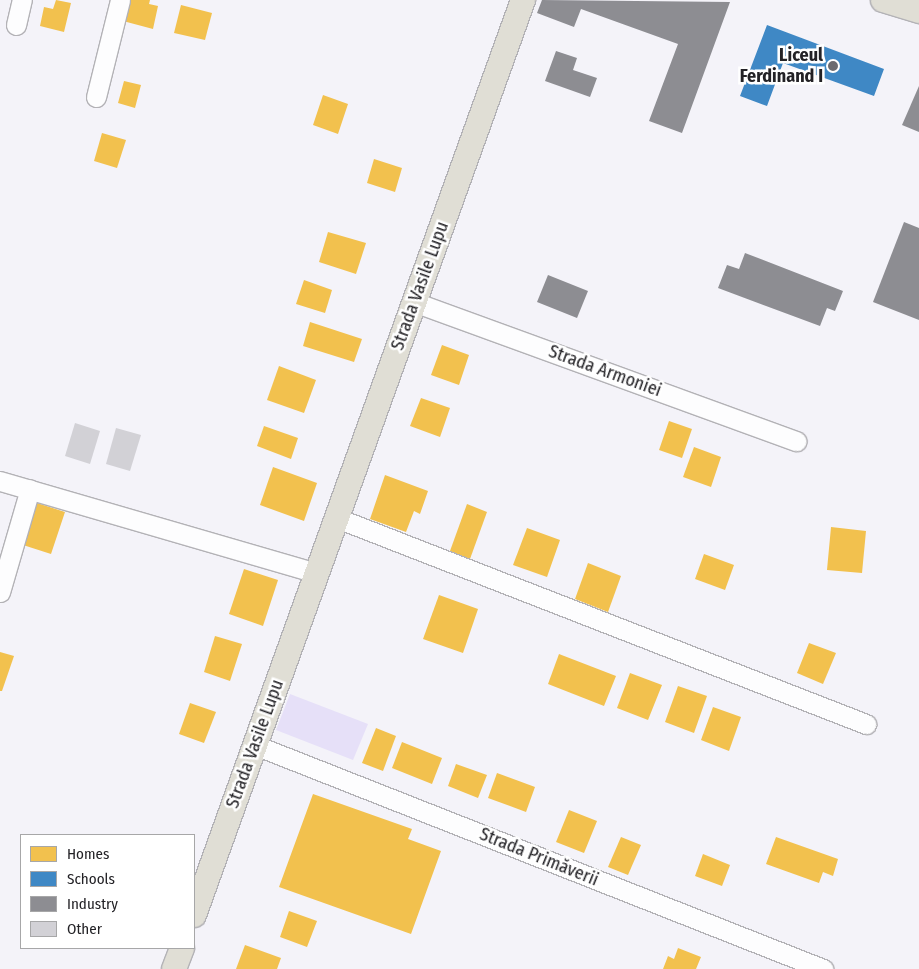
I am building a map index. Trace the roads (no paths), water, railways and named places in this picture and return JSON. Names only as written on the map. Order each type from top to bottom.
[{"type":"main road","name":"Strada Vasile Lupu","points":[[195,912],[523,0]]},
{"type":"main road","points":[[883,0],[919,10]]},
{"type":"main road","points":[[174,969],[182,949]]},
{"type":"street","points":[[16,25],[22,0]]},
{"type":"street","points":[[96,97],[120,0]]},
{"type":"street","name":"Strada Armoniei","points":[[414,302],[796,441]]},
{"type":"street","points":[[0,481],[317,573]]},
{"type":"street","points":[[0,592],[30,489]]},
{"type":"street","points":[[337,518],[866,724]]},
{"type":"street","name":"Strada Primăverii","points":[[255,745],[823,969]]},
{"type":"place","name":"Liceul Ferdinand I","points":[[833,66]]}]
